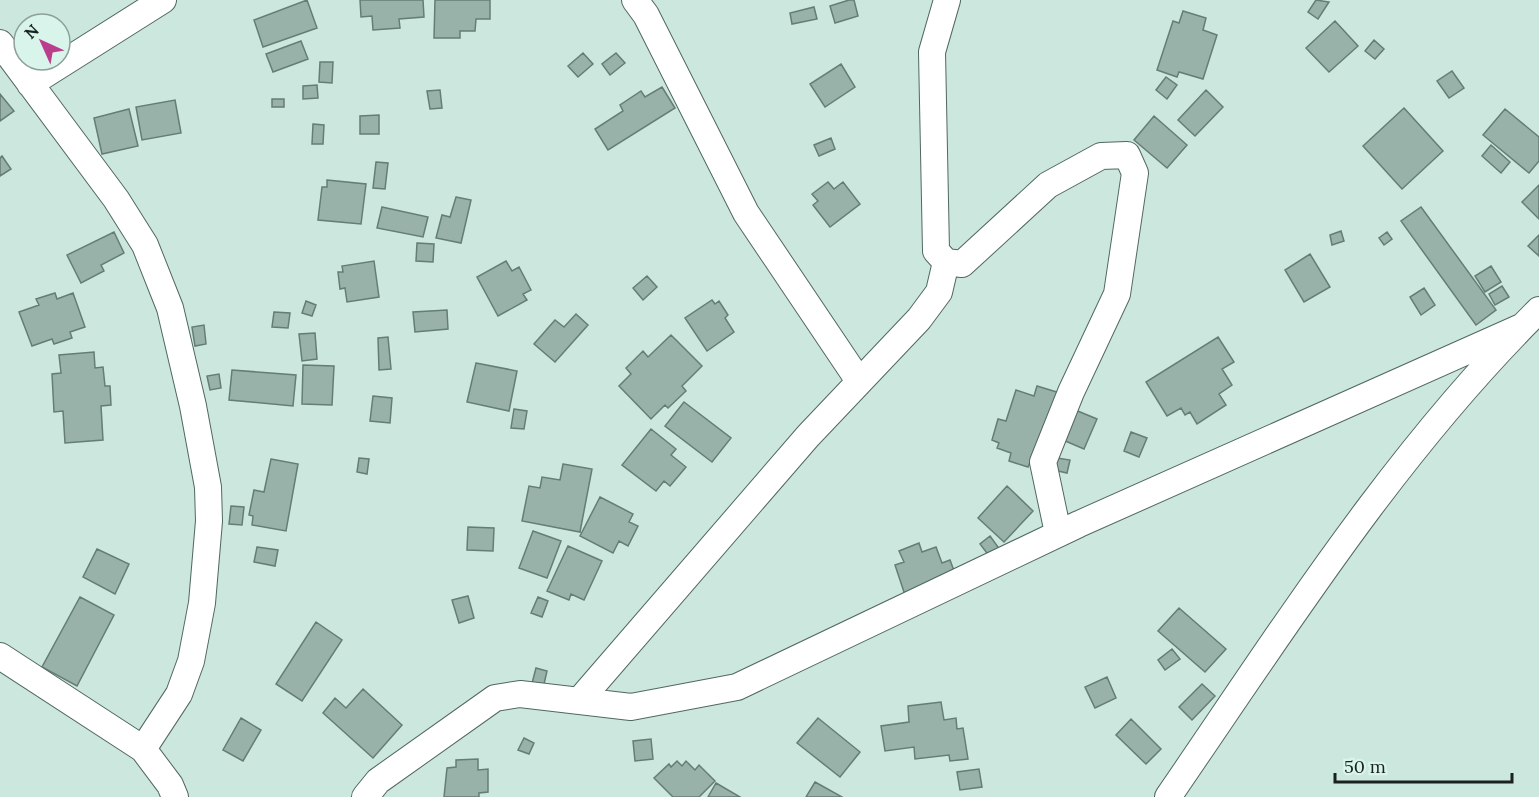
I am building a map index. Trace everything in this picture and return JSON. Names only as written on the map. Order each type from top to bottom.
[{"type":"street","points":[[30,84],[163,0]]},
{"type":"street","points":[[635,0],[646,15],[746,213],[860,381]]},
{"type":"street","points":[[947,0],[932,52],[936,251],[946,262],[962,264],[1048,185],[1101,156],[1127,156],[1135,173],[1117,294],[1071,392],[1043,462],[1058,533]]},
{"type":"street","points":[[0,43],[116,199],[145,245],[170,308],[208,487],[209,521],[205,571],[191,661],[179,694],[143,749]]},
{"type":"street","points":[[579,701],[808,436],[919,318],[939,292],[946,262]]},
{"type":"street","points":[[365,797],[378,781],[495,698],[520,694],[631,707],[737,687],[1058,533],[1530,319]]},
{"type":"street","points":[[1168,797],[1336,552],[1423,440],[1530,319]]},
{"type":"street","points":[[0,656],[143,749],[170,785],[175,797]]},
{"type":"building","points":[[307,0],[317,28],[263,47],[254,20]]},
{"type":"building","points":[[360,0],[423,0],[424,17],[399,19],[400,28],[373,30],[372,16],[361,17]]},
{"type":"building","points":[[435,0],[490,0],[490,19],[476,19],[475,31],[460,31],[460,38],[434,38]]},
{"type":"building","points":[[854,0],[858,16],[835,23],[830,6]]},
{"type":"building","points":[[1316,0],[1329,2],[1318,19],[1308,12]]},
{"type":"building","points":[[814,7],[817,19],[792,24],[790,13]]},
{"type":"building","points":[[1183,11],[1206,18],[1203,30],[1217,35],[1203,79],[1179,72],[1177,77],[1157,70],[1173,21],[1179,23]]},
{"type":"building","points":[[1335,21],[1358,46],[1329,72],[1306,48]]},
{"type":"building","points":[[1374,40],[1384,49],[1375,59],[1365,51]]},
{"type":"building","points":[[301,41],[308,59],[273,72],[266,54]]},
{"type":"building","points":[[583,53],[593,64],[578,77],[568,66]]},
{"type":"building","points":[[616,53],[625,63],[610,75],[602,64]]},
{"type":"building","points":[[320,62],[333,62],[332,83],[319,82]]},
{"type":"building","points":[[841,64],[855,87],[825,107],[810,84]]},
{"type":"building","points":[[1452,71],[1464,88],[1449,98],[1437,81]]},
{"type":"building","points":[[1166,77],[1177,85],[1167,99],[1156,90]]},
{"type":"building","points":[[317,85],[318,98],[303,99],[303,86]]},
{"type":"building","points":[[662,87],[675,108],[608,150],[595,129],[623,111],[620,105],[641,91],[645,97]]},
{"type":"building","points":[[440,90],[442,108],[430,109],[427,91]]},
{"type":"building","points":[[1206,90],[1223,107],[1195,136],[1178,120]]},
{"type":"building","points":[[0,94],[14,111],[0,121]]},
{"type":"building","points":[[272,99],[284,99],[284,107],[272,107]]},
{"type":"building","points":[[175,100],[181,133],[142,140],[136,107]]},
{"type":"building","points":[[1404,108],[1443,151],[1402,189],[1363,146]]},
{"type":"building","points":[[129,109],[138,146],[102,154],[94,118]]},
{"type":"building","points":[[1505,109],[1539,137],[1539,161],[1529,173],[1483,135]]},
{"type":"building","points":[[379,115],[379,134],[360,134],[360,116]]},
{"type":"building","points":[[1154,116],[1187,145],[1167,168],[1134,140]]},
{"type":"building","points":[[313,124],[324,125],[323,144],[312,144]]},
{"type":"building","points":[[831,138],[835,149],[819,156],[814,145]]},
{"type":"building","points":[[1491,145],[1510,162],[1501,173],[1482,156]]},
{"type":"building","points":[[2,156],[11,169],[0,176],[0,158]]},
{"type":"building","points":[[376,162],[388,163],[385,189],[373,188]]},
{"type":"building","points":[[327,180],[366,184],[361,224],[318,220],[322,187],[327,187]]},
{"type":"building","points":[[828,182],[834,189],[843,182],[860,204],[830,227],[813,205],[818,201],[812,194]]},
{"type":"building","points":[[1539,185],[1539,219],[1522,202]]},
{"type":"building","points":[[456,197],[471,200],[461,243],[436,238],[442,215],[450,217]]},
{"type":"building","points":[[382,207],[428,217],[423,237],[377,228]]},
{"type":"building","points":[[1421,207],[1496,310],[1476,325],[1401,221]]},
{"type":"building","points":[[1341,231],[1344,241],[1332,245],[1330,235]]},
{"type":"building","points":[[114,232],[124,253],[101,265],[104,271],[81,283],[67,255]]},
{"type":"building","points":[[1387,232],[1392,239],[1384,245],[1379,238]]},
{"type":"building","points":[[1539,235],[1539,256],[1528,246]]},
{"type":"building","points":[[417,243],[434,244],[433,262],[416,261]]},
{"type":"building","points":[[1310,254],[1330,287],[1304,302],[1285,270]]},
{"type":"building","points":[[374,261],[379,297],[347,302],[345,288],[340,289],[338,272],[343,272],[342,266]]},
{"type":"building","points":[[506,261],[512,271],[519,267],[531,290],[523,294],[527,300],[498,316],[477,277]]},
{"type":"building","points":[[1491,266],[1501,282],[1485,292],[1475,276]]},
{"type":"building","points":[[647,276],[657,287],[643,300],[633,288]]},
{"type":"building","points":[[1502,286],[1509,297],[1495,305],[1489,294]]},
{"type":"building","points":[[1424,288],[1435,305],[1421,315],[1410,297]]},
{"type":"building","points":[[55,293],[57,299],[73,293],[85,327],[70,332],[72,338],[54,344],[52,339],[32,346],[19,312],[39,305],[36,299]]},
{"type":"building","points":[[712,300],[715,304],[719,301],[728,315],[725,318],[734,332],[707,351],[685,318]]},
{"type":"building","points":[[306,301],[316,305],[312,316],[302,313]]},
{"type":"building","points":[[447,310],[448,329],[415,332],[413,312]]},
{"type":"building","points":[[274,312],[290,313],[288,328],[272,327]]},
{"type":"building","points":[[576,314],[588,325],[555,362],[534,344],[555,320],[564,327]]},
{"type":"building","points":[[204,325],[206,344],[195,346],[192,327]]},
{"type":"building","points":[[315,333],[317,359],[302,361],[299,334]]},
{"type":"building","points":[[671,335],[702,366],[682,386],[686,391],[668,408],[665,405],[651,419],[619,386],[631,374],[626,368],[643,351],[648,357]]},
{"type":"building","points":[[388,337],[391,369],[379,370],[378,338]]},
{"type":"building","points":[[1218,337],[1234,362],[1222,369],[1232,385],[1219,394],[1226,405],[1197,424],[1190,412],[1185,415],[1181,408],[1167,416],[1146,382]]},
{"type":"building","points":[[94,352],[95,368],[103,367],[105,386],[110,386],[111,405],[101,406],[103,440],[65,443],[63,411],[54,412],[52,374],[61,373],[59,355]]},
{"type":"building","points":[[476,363],[517,371],[509,411],[467,402]]},
{"type":"building","points":[[303,365],[334,366],[332,405],[302,404]]},
{"type":"building","points":[[232,370],[296,375],[293,406],[229,400]]},
{"type":"building","points":[[219,374],[221,388],[210,390],[207,376]]},
{"type":"building","points":[[1037,386],[1060,393],[1028,467],[1009,461],[1011,453],[997,448],[999,443],[992,440],[998,419],[1006,421],[1016,390],[1034,396]]},
{"type":"building","points":[[373,396],[392,398],[390,423],[370,421]]},
{"type":"building","points":[[684,402],[731,438],[712,462],[665,426]]},
{"type":"building","points":[[1068,407],[1097,419],[1084,449],[1056,437]]},
{"type":"building","points":[[514,409],[527,411],[524,429],[511,428]]},
{"type":"building","points":[[651,429],[676,449],[671,455],[686,467],[670,486],[664,481],[656,491],[622,465]]},
{"type":"building","points":[[1131,432],[1147,438],[1139,457],[1124,451]]},
{"type":"building","points":[[1051,457],[1070,460],[1067,473],[1049,469]]},
{"type":"building","points":[[359,458],[369,459],[367,474],[357,472]]},
{"type":"building","points":[[271,459],[298,464],[286,531],[252,525],[253,516],[249,515],[254,490],[264,492]]},
{"type":"building","points":[[563,464],[592,469],[580,532],[522,521],[529,486],[540,488],[542,477],[560,480]]},
{"type":"building","points":[[1007,486],[1033,511],[1004,542],[978,518]]},
{"type":"building","points":[[600,497],[633,514],[629,522],[638,526],[628,546],[619,541],[613,553],[580,536]]},
{"type":"building","points":[[231,506],[244,507],[242,525],[229,524]]},
{"type":"building","points":[[468,527],[494,528],[493,551],[467,550]]},
{"type":"building","points":[[533,531],[561,541],[547,578],[519,568]]},
{"type":"building","points":[[990,536],[1003,554],[993,561],[980,544]]},
{"type":"building","points":[[919,543],[922,552],[936,547],[942,563],[950,560],[956,576],[905,595],[895,565],[904,562],[899,551]]},
{"type":"building","points":[[568,546],[602,561],[584,600],[571,594],[569,600],[547,591]]},
{"type":"building","points":[[257,547],[278,550],[275,566],[254,562]]},
{"type":"building","points":[[97,549],[129,564],[115,594],[83,577]]},
{"type":"building","points":[[468,596],[474,618],[459,623],[452,600]]},
{"type":"building","points":[[80,597],[114,615],[77,686],[42,667]]},
{"type":"building","points":[[538,597],[548,601],[542,617],[531,613]]},
{"type":"building","points":[[1179,608],[1226,649],[1205,672],[1158,631]]},
{"type":"building","points":[[316,622],[342,640],[302,701],[276,684]]},
{"type":"building","points":[[1172,649],[1180,659],[1165,670],[1158,660]]},
{"type":"building","points":[[536,668],[547,671],[542,693],[530,691]]},
{"type":"building","points":[[1107,677],[1116,698],[1095,708],[1085,687]]},
{"type":"building","points":[[1202,684],[1215,696],[1192,720],[1179,707]]},
{"type":"building","points":[[363,689],[402,725],[373,758],[323,713],[335,698],[346,708]]},
{"type":"building","points":[[941,702],[944,720],[956,718],[957,729],[963,728],[968,759],[950,761],[949,755],[915,759],[914,747],[885,751],[881,726],[909,722],[908,706]]},
{"type":"building","points":[[241,718],[261,730],[243,761],[223,750]]},
{"type":"building","points":[[818,718],[860,752],[840,777],[797,743]]},
{"type":"building","points":[[1131,719],[1161,749],[1146,764],[1116,735]]},
{"type":"building","points":[[524,738],[534,743],[529,754],[518,750]]},
{"type":"building","points":[[651,739],[653,759],[635,761],[633,741]]},
{"type":"building","points":[[478,759],[478,770],[488,769],[488,792],[479,793],[479,797],[444,797],[447,768],[456,767],[456,760]]},
{"type":"building","points":[[677,761],[682,766],[686,761],[695,770],[699,765],[715,781],[699,797],[673,797],[654,778],[669,764],[671,767]]},
{"type":"building","points":[[979,769],[982,787],[960,790],[957,772]]},
{"type":"building","points":[[815,782],[842,797],[806,797]]},
{"type":"building","points":[[716,783],[740,797],[708,797]]}]
